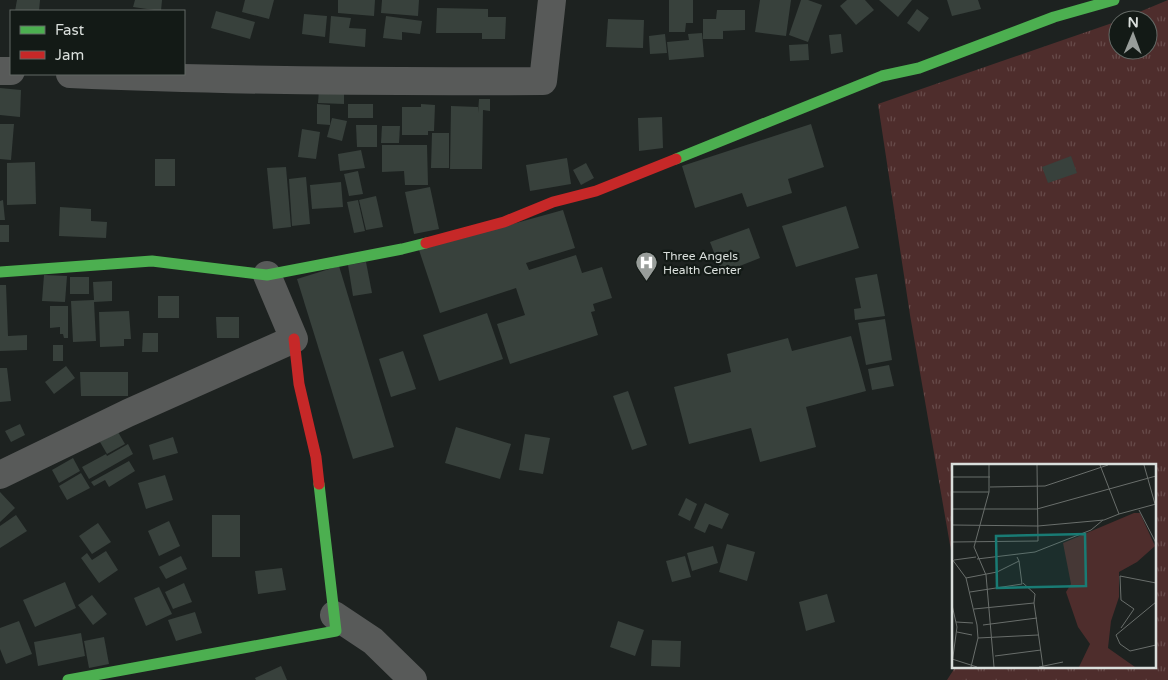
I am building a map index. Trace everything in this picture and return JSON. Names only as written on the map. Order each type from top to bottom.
[{"type":"street","points":[[97,75],[414,82],[543,81],[552,0]]},
{"type":"street","points":[[0,272],[152,261],[267,275],[402,249],[504,222],[553,202],[596,191],[882,76],[919,68],[1054,17],[1114,0]]},
{"type":"street","points":[[68,680],[336,631],[316,457],[299,384],[294,339],[267,275]]},
{"type":"street","points":[[0,475],[128,413],[294,339]]},
{"type":"street","points":[[334,615],[373,641],[413,680]]},
{"type":"green space","points":[[1168,0],[1168,680],[947,680],[955,668],[1156,668],[1156,464],[952,464],[952,556],[910,315],[878,104],[1108,24],[1108,60],[1158,60],[1158,10],[1144,10]]},
{"type":"building","points":[[17,0],[40,0],[39,10],[15,10]]},
{"type":"building","points":[[135,0],[162,0],[161,10],[133,7]]},
{"type":"building","points":[[245,0],[274,0],[269,19],[242,12]]},
{"type":"building","points":[[338,0],[375,0],[374,16],[338,13]]},
{"type":"building","points":[[382,0],[419,0],[418,16],[381,13]]},
{"type":"building","points":[[669,0],[693,0],[693,23],[686,23],[685,32],[669,32]]},
{"type":"building","points":[[760,0],[791,0],[786,36],[755,32]]},
{"type":"building","points":[[801,0],[808,0],[822,5],[808,42],[789,35]]},
{"type":"building","points":[[847,0],[865,0],[874,10],[856,25],[840,6]]},
{"type":"building","points":[[879,0],[912,0],[898,17]]},
{"type":"building","points":[[947,0],[978,0],[981,9],[952,16]]},
{"type":"building","points":[[437,8],[488,9],[488,17],[506,17],[505,39],[482,39],[482,33],[436,33]]},
{"type":"building","points":[[917,9],[929,18],[919,32],[907,23]]},
{"type":"building","points":[[717,10],[745,10],[745,30],[723,31],[723,39],[703,39],[703,19],[716,19]]},
{"type":"building","points":[[216,11],[255,22],[250,39],[211,28]]},
{"type":"building","points":[[304,14],[327,16],[325,37],[302,34]]},
{"type":"building","points":[[331,16],[351,18],[349,28],[366,29],[365,47],[329,43]]},
{"type":"building","points":[[386,16],[422,21],[420,34],[402,32],[402,40],[383,38]]},
{"type":"building","points":[[608,19],[644,20],[643,48],[606,47]]},
{"type":"building","points":[[702,33],[704,57],[669,60],[667,42],[689,40],[688,34]]},
{"type":"building","points":[[665,34],[667,53],[650,54],[649,36]]},
{"type":"building","points":[[841,34],[843,52],[831,54],[829,35]]},
{"type":"building","points":[[808,44],[809,60],[790,61],[789,45]]},
{"type":"building","points":[[0,88],[21,90],[20,117],[0,115]]},
{"type":"building","points":[[319,89],[344,90],[344,104],[318,103]]},
{"type":"building","points":[[479,99],[490,99],[490,111],[483,110],[482,169],[450,169],[451,106],[478,107],[478,113]]},
{"type":"building","points":[[317,104],[330,105],[330,125],[317,124]]},
{"type":"building","points":[[348,104],[373,104],[373,118],[348,118]]},
{"type":"building","points":[[421,104],[435,105],[434,131],[428,131],[428,135],[402,135],[402,107],[421,107]]},
{"type":"building","points":[[662,117],[663,148],[639,151],[638,118]]},
{"type":"building","points":[[332,118],[347,121],[342,141],[327,137]]},
{"type":"building","points":[[0,124],[14,124],[11,160],[0,159]]},
{"type":"building","points":[[811,124],[824,167],[788,179],[792,193],[747,207],[742,193],[695,208],[682,166]]},
{"type":"building","points":[[356,125],[377,125],[377,147],[357,147]]},
{"type":"building","points":[[382,126],[400,126],[399,143],[381,143]]},
{"type":"building","points":[[302,129],[320,132],[316,159],[298,157]]},
{"type":"building","points":[[432,133],[449,133],[449,168],[431,168]]},
{"type":"building","points":[[382,145],[427,145],[428,185],[405,185],[404,171],[382,172]]},
{"type":"building","points":[[361,150],[365,168],[340,171],[338,154]]},
{"type":"building","points":[[1071,156],[1077,173],[1048,183],[1042,167]]},
{"type":"building","points":[[567,158],[571,184],[530,191],[526,165]]},
{"type":"building","points":[[155,159],[175,159],[175,186],[155,186]]},
{"type":"building","points":[[35,162],[36,204],[7,205],[7,163]]},
{"type":"building","points":[[586,163],[594,178],[581,185],[573,170]]},
{"type":"building","points":[[286,167],[291,227],[273,229],[267,168]]},
{"type":"building","points":[[358,171],[363,194],[349,196],[344,174]]},
{"type":"building","points":[[306,177],[310,224],[292,226],[289,179]]},
{"type":"building","points":[[341,182],[343,207],[312,209],[310,185]]},
{"type":"building","points":[[430,187],[439,229],[414,234],[405,192]]},
{"type":"building","points":[[376,196],[383,227],[366,230],[359,200]]},
{"type":"building","points":[[3,200],[5,220],[0,220],[0,201]]},
{"type":"building","points":[[358,200],[365,231],[354,233],[347,202]]},
{"type":"building","points":[[846,206],[859,248],[796,267],[782,226]]},
{"type":"building","points":[[60,207],[91,209],[91,221],[107,222],[106,238],[59,236]]},
{"type":"building","points":[[563,210],[575,248],[526,263],[529,270],[576,255],[582,273],[602,267],[612,298],[593,304],[595,311],[591,312],[598,335],[510,364],[497,324],[525,315],[516,288],[440,313],[419,250]]},
{"type":"building","points":[[0,225],[9,225],[9,242],[0,242]]},
{"type":"building","points":[[749,228],[760,258],[722,273],[710,242]]},
{"type":"building","points":[[366,262],[372,293],[353,296],[348,265]]},
{"type":"building","points":[[339,266],[394,447],[353,459],[297,279]]},
{"type":"building","points":[[877,274],[885,316],[855,320],[854,309],[861,308],[855,278]]},
{"type":"building","points":[[44,275],[67,276],[65,302],[42,301]]},
{"type":"building","points":[[70,277],[89,277],[89,294],[70,294]]},
{"type":"building","points":[[112,281],[112,301],[94,302],[96,341],[73,342],[71,301],[94,300],[93,282]]},
{"type":"building","points":[[0,285],[6,285],[8,336],[27,335],[27,350],[0,351]]},
{"type":"building","points":[[158,296],[179,296],[179,318],[158,318]]},
{"type":"building","points":[[50,306],[68,306],[68,338],[64,338],[63,334],[60,334],[60,327],[50,328]]},
{"type":"building","points":[[129,311],[131,339],[124,339],[124,346],[100,347],[99,312]]},
{"type":"building","points":[[487,313],[503,359],[439,381],[423,335]]},
{"type":"building","points":[[216,317],[239,317],[239,338],[217,338]]},
{"type":"building","points":[[885,319],[892,360],[866,365],[858,323]]},
{"type":"building","points":[[143,333],[158,333],[158,352],[142,352]]},
{"type":"building","points":[[851,336],[866,391],[806,407],[816,447],[760,462],[751,428],[689,444],[674,387],[731,372],[727,354],[788,338],[792,351]]},
{"type":"building","points":[[53,345],[63,345],[63,361],[53,361]]},
{"type":"building","points":[[403,351],[416,389],[391,397],[379,359]]},
{"type":"building","points":[[889,365],[894,386],[872,390],[868,369]]},
{"type":"building","points":[[66,366],[75,378],[54,394],[45,382]]},
{"type":"building","points":[[0,368],[7,368],[11,401],[0,402]]},
{"type":"building","points":[[80,372],[128,372],[128,396],[81,396]]},
{"type":"building","points":[[628,391],[647,445],[632,450],[613,396]]},
{"type":"building","points":[[20,424],[25,435],[11,442],[5,431]]},
{"type":"building","points":[[456,427],[511,444],[500,479],[445,463]]},
{"type":"building","points":[[118,432],[125,444],[107,454],[100,442]]},
{"type":"building","points":[[525,434],[550,438],[543,474],[519,470]]},
{"type":"building","points":[[173,437],[178,453],[153,460],[149,445]]},
{"type":"building","points":[[128,444],[133,454],[89,479],[82,467]]},
{"type":"building","points":[[73,458],[80,471],[59,483],[52,470]]},
{"type":"building","points":[[129,461],[135,471],[109,487],[105,480],[94,486],[91,482]]},
{"type":"building","points":[[81,473],[90,488],[67,500],[59,486]]},
{"type":"building","points":[[165,475],[173,500],[146,509],[138,483]]},
{"type":"building","points":[[0,492],[15,508],[0,522]]},
{"type":"building","points":[[686,498],[697,504],[690,521],[678,515]]},
{"type":"building","points":[[705,503],[729,514],[722,529],[709,524],[705,533],[694,528]]},
{"type":"building","points":[[16,515],[27,531],[0,548],[0,526]]},
{"type":"building","points":[[212,515],[240,515],[240,557],[212,557]]},
{"type":"building","points":[[169,521],[180,546],[159,556],[148,531]]},
{"type":"building","points":[[98,523],[111,542],[92,554],[79,536]]},
{"type":"building","points":[[727,544],[755,552],[747,581],[719,572]]},
{"type":"building","points":[[713,546],[718,563],[692,571],[687,553]]},
{"type":"building","points":[[106,551],[118,570],[99,583],[81,558],[87,553],[92,560]]},
{"type":"building","points":[[181,556],[187,569],[166,579],[159,567]]},
{"type":"building","points":[[685,556],[691,577],[672,582],[666,561]]},
{"type":"building","points":[[282,568],[286,590],[258,594],[255,571]]},
{"type":"building","points":[[65,582],[76,608],[35,627],[23,600]]},
{"type":"building","points":[[184,583],[192,602],[173,609],[165,592]]},
{"type":"building","points":[[159,587],[172,614],[146,626],[134,598]]},
{"type":"building","points":[[827,594],[835,622],[806,631],[799,602]]},
{"type":"building","points":[[92,595],[107,614],[93,625],[78,605]]},
{"type":"building","points":[[195,612],[202,633],[176,641],[168,620]]},
{"type":"building","points":[[19,621],[32,654],[6,664],[0,649],[0,628]]},
{"type":"building","points":[[618,621],[644,630],[635,656],[610,647]]},
{"type":"building","points":[[81,633],[85,656],[38,666],[34,642]]},
{"type":"building","points":[[104,637],[109,664],[89,668],[84,641]]},
{"type":"building","points":[[652,640],[681,641],[680,667],[651,666]]},
{"type":"building","points":[[281,666],[287,680],[256,680],[255,678]]},
{"type":"traffic: fast","points":[[676,159],[882,76],[919,68],[1054,17],[1114,0]]},
{"type":"traffic: fast","points":[[0,272],[152,261],[267,275],[426,243]]},
{"type":"traffic: fast","points":[[68,680],[336,631],[319,484]]},
{"type":"traffic: jam","points":[[426,243],[504,222],[553,202],[596,191],[676,159]]},
{"type":"traffic: jam","points":[[294,339],[299,384],[316,457],[319,484]]},
{"type":"place","name":"Three Angels Health Center","points":[[647,282]]}]
